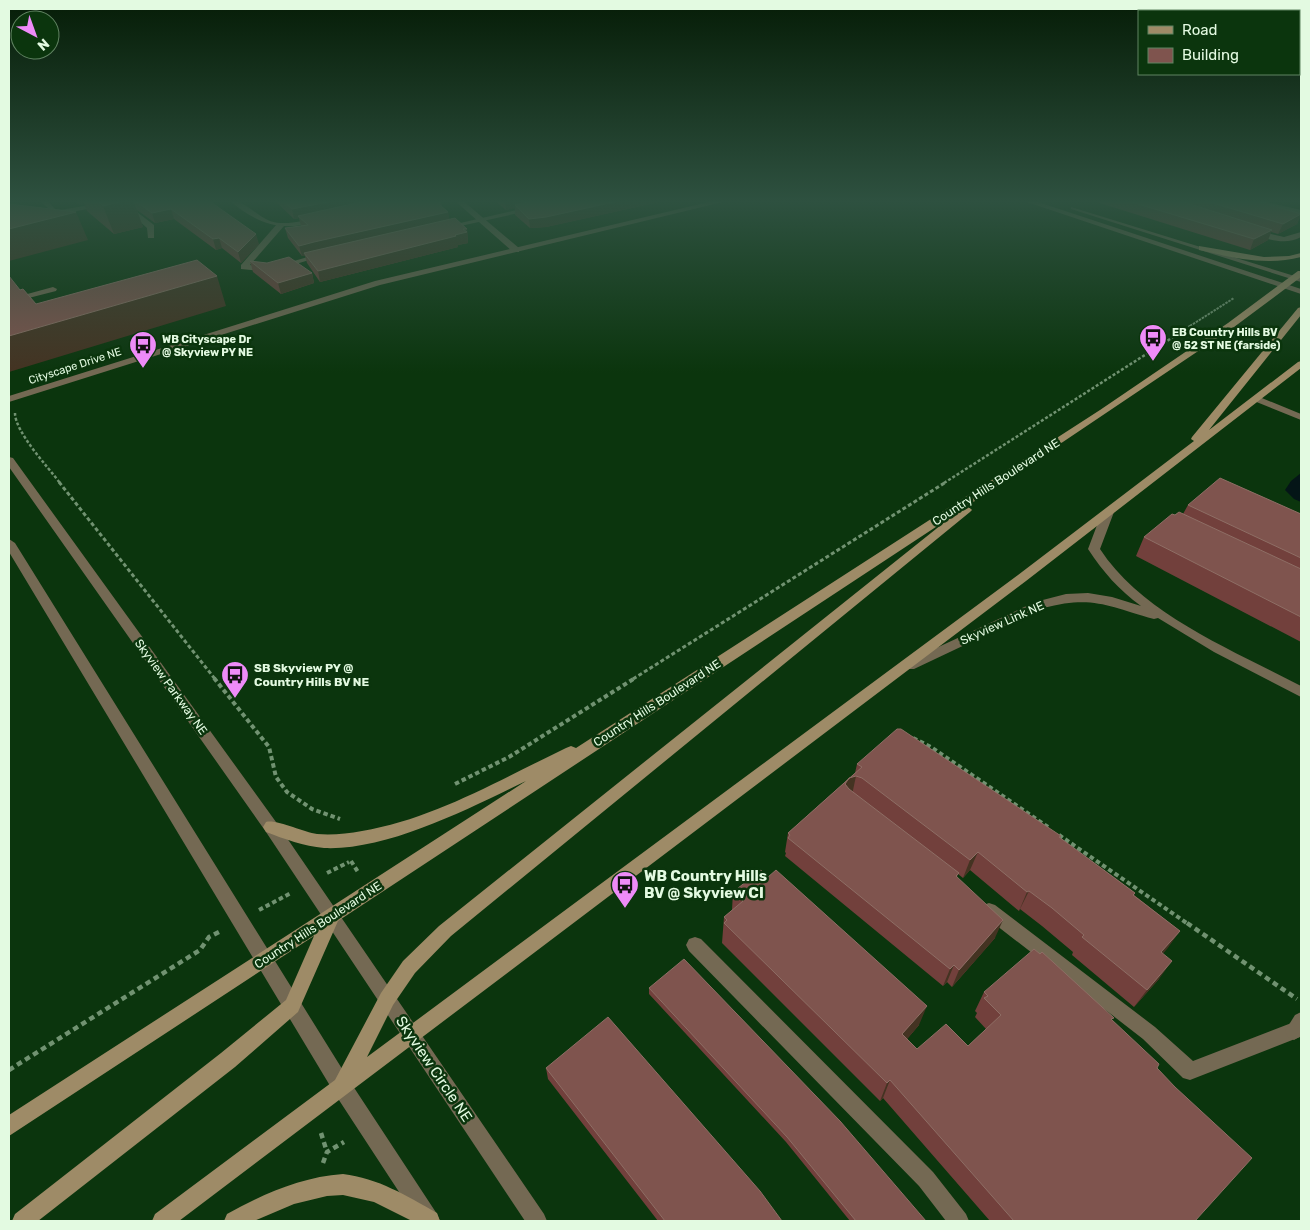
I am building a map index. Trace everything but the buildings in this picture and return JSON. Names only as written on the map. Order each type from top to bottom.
[{"type":"main road","points":[[1246,257],[1275,261],[1291,257]]},
{"type":"main road","name":"Country Hills Boulevard NE","points":[[9,1126],[1018,468],[1231,325],[1284,286],[1300,278]]},
{"type":"main road","points":[[1182,457],[1301,310]]},
{"type":"main road","points":[[162,1221],[902,669],[1300,366]]},
{"type":"main road","points":[[342,1087],[387,999],[409,968],[445,931],[1018,468]]},
{"type":"main road","points":[[271,827],[301,838],[333,841],[386,832],[446,811],[611,733]]},
{"type":"main road","points":[[22,1221],[228,1060],[292,1006],[331,917]]},
{"type":"main road","points":[[234,1221],[286,1196],[321,1187],[355,1186],[380,1194],[430,1221]]},
{"type":"street","points":[[252,257],[244,267],[268,270],[314,257]]},
{"type":"street","name":"Cityscape Drive NE","points":[[9,399],[328,297],[422,271],[483,257]]},
{"type":"street","points":[[1198,257],[1301,292]]},
{"type":"street","points":[[1233,257],[1300,278]]},
{"type":"street","points":[[9,302],[53,289]]},
{"type":"street","points":[[1257,399],[1301,417]]},
{"type":"street","name":"Skyview Parkway NE","points":[[9,460],[271,827],[331,917]]},
{"type":"street","name":"Skyview Link NE","points":[[1108,512],[1094,549],[1100,563],[1119,583],[1164,618],[1301,692]]},
{"type":"street","points":[[9,543],[342,1087],[430,1221]]},
{"type":"street","name":"Skyview Link NE","points":[[902,669],[1039,605],[1066,598],[1088,597],[1112,601],[1164,618]]},
{"type":"street","points":[[976,900],[1149,1034],[1190,1071],[1298,1026]]},
{"type":"street","name":"Skyview Circle NE","points":[[331,917],[537,1221]]},
{"type":"street","points":[[695,946],[926,1179],[958,1221]]},
{"type":"path","points":[[449,787],[509,757],[1097,388],[1238,296]]},
{"type":"path","points":[[32,392],[38,399],[21,406],[14,415],[15,421],[94,528],[269,747],[274,754],[276,774],[279,781],[303,804],[320,814],[344,820],[354,818],[351,861],[358,872]]},
{"type":"path","points":[[906,734],[931,747],[1301,1002]]},
{"type":"path","points":[[9,1070],[200,950],[209,937],[351,861]]},
{"type":"path","points":[[321,1133],[327,1152],[322,1166]]},
{"type":"path","points":[[327,1152],[344,1142]]},
{"type":"shaded area","points":[[1301,473],[1301,502],[1294,499],[1285,490],[1291,481]]},
{"type":"place","name":"EB Country Hills BV @ 52 ST NE (farside)","points":[[1153,362]]},
{"type":"place","name":"WB Cityscape Dr @ Skyview PY NE","points":[[143,369]]},
{"type":"place","name":"SB Skyview PY @ Country Hills BV NE","points":[[235,699]]},
{"type":"place","name":"WB Country Hills BV @ Skyview CI","points":[[625,909]]}]
